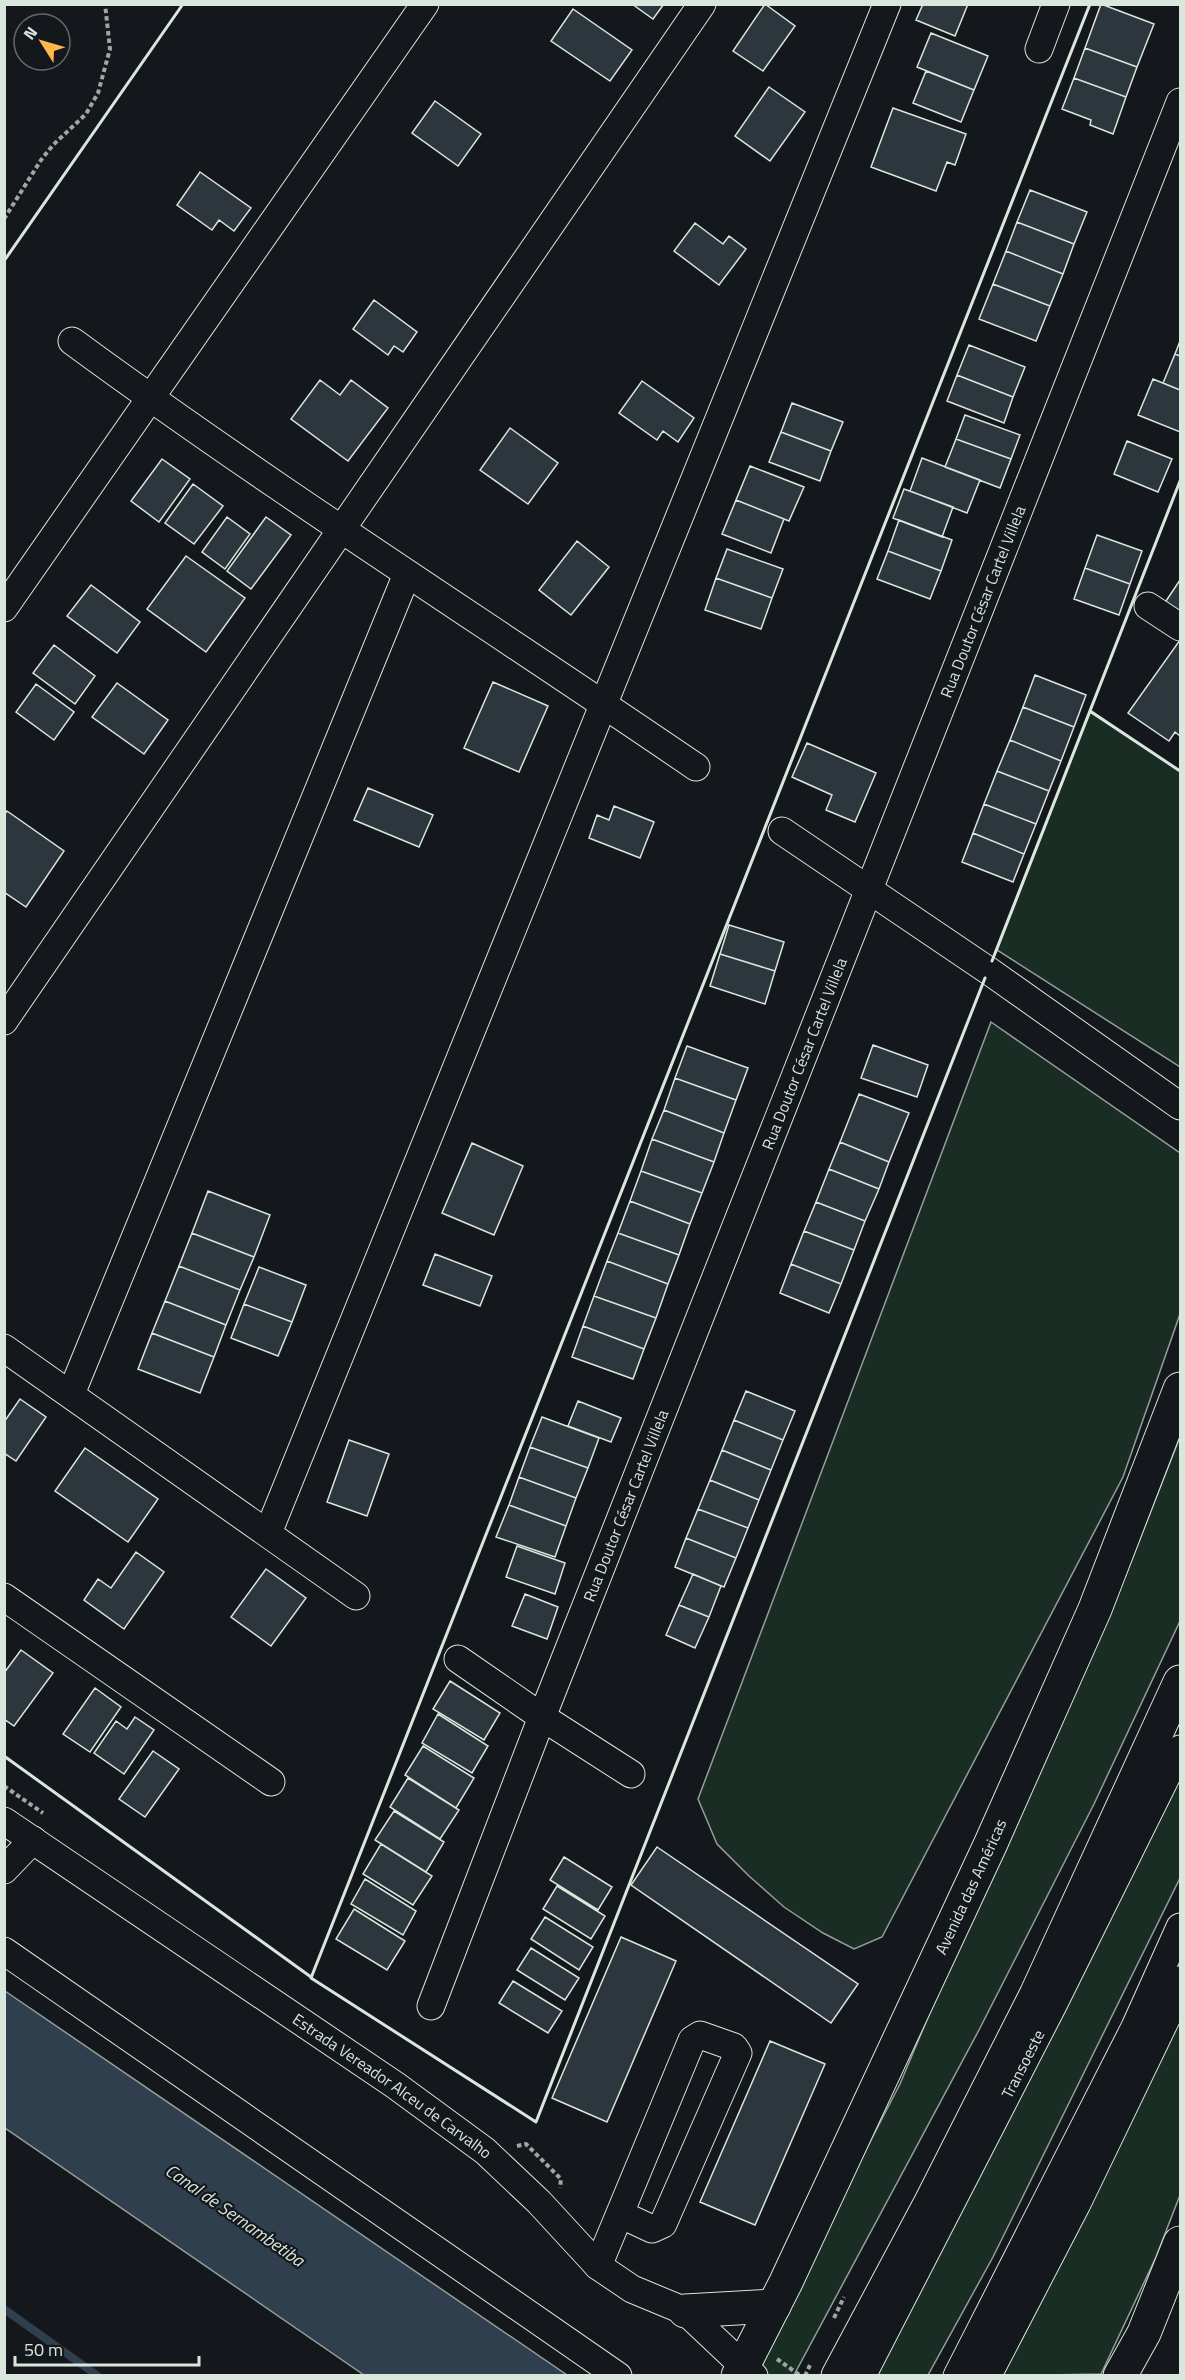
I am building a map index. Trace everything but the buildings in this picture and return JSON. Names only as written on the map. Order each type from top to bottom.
[{"type":"main road","name":"Avenida das Américas","points":[[745,2372],[1001,1822],[1095,1609],[1180,1389]]},
{"type":"main road","points":[[838,2376],[872,2337],[1036,1995],[1180,1682]]},
{"type":"main road","points":[[984,2376],[1074,2203],[1180,1983]]},
{"type":"main road","points":[[1120,2376],[1144,2333],[1180,2243]]},
{"type":"main road","points":[[685,2311],[774,2306]]},
{"type":"street","points":[[4,608],[426,4]]},
{"type":"street","points":[[4,1021],[340,528],[702,4]]},
{"type":"street","points":[[268,1533],[887,4]]},
{"type":"street","points":[[1039,49],[1056,4]]},
{"type":"street","name":"Rua Doutor César Cartel Villela","points":[[431,2006],[542,1717],[870,892],[1180,102]]},
{"type":"street","points":[[72,341],[150,399],[696,767]]},
{"type":"street","points":[[71,1394],[407,574]]},
{"type":"street","points":[[1148,606],[1180,627]]},
{"type":"street","points":[[782,831],[988,971],[1180,1106]]},
{"type":"street","points":[[4,1348],[356,1596]]},
{"type":"street","points":[[4,1597],[271,1782]]},
{"type":"street","points":[[458,1659],[542,1717],[631,1774]]},
{"type":"street","name":"Transoeste","points":[[862,2376],[872,2337],[1180,1749]]},
{"type":"street","name":"Estrada Vereador Alceu de Carvalho","points":[[4,1821],[395,2085],[485,2151],[538,2202],[598,2266],[632,2289],[685,2311],[745,2372]]},
{"type":"street","points":[[4,1870],[33,1840]]},
{"type":"street","points":[[957,2376],[1130,2038],[1180,1927]]},
{"type":"street","points":[[4,1951],[618,2376]]},
{"type":"street","points":[[598,2266],[692,2040],[700,2035],[734,2047],[738,2053],[663,2224],[652,2229],[620,2214]]},
{"type":"path","points":[[4,219],[41,160],[53,145],[86,114],[98,93],[110,49],[105,4]]},
{"type":"green space","points":[[1090,712],[1180,771],[1180,1067],[997,950]]},
{"type":"green space","points":[[991,1022],[1180,1153],[1180,1314],[1123,1477],[882,1937],[854,1949],[823,1933],[784,1907],[749,1876],[717,1844],[698,1799]]},
{"type":"green space","points":[[1180,1437],[1180,1621],[1094,1804],[979,2030],[794,2375],[768,2375],[749,2367],[801,2275],[900,2084],[952,1960],[1125,1577]]},
{"type":"green space","points":[[1180,1762],[1180,1878],[993,2257],[928,2375],[869,2376]]},
{"type":"green space","points":[[1180,2002],[1180,2195],[1156,2257],[1101,2374],[992,2376]]},
{"type":"water","name":"Canal de Sernambetiba","points":[[5,1991],[567,2375],[364,2375],[5,2128]]},
{"type":"waterway","points":[[4,2309],[98,2376]]},
{"type":"wall","points":[[4,261],[183,4]]},
{"type":"wall","points":[[985,978],[536,2122],[311,1978],[1090,4]]},
{"type":"wall","points":[[992,961],[1180,481]]},
{"type":"wall","points":[[1090,711],[1180,771]]},
{"type":"wall","points":[[4,1756],[311,1977]]}]
